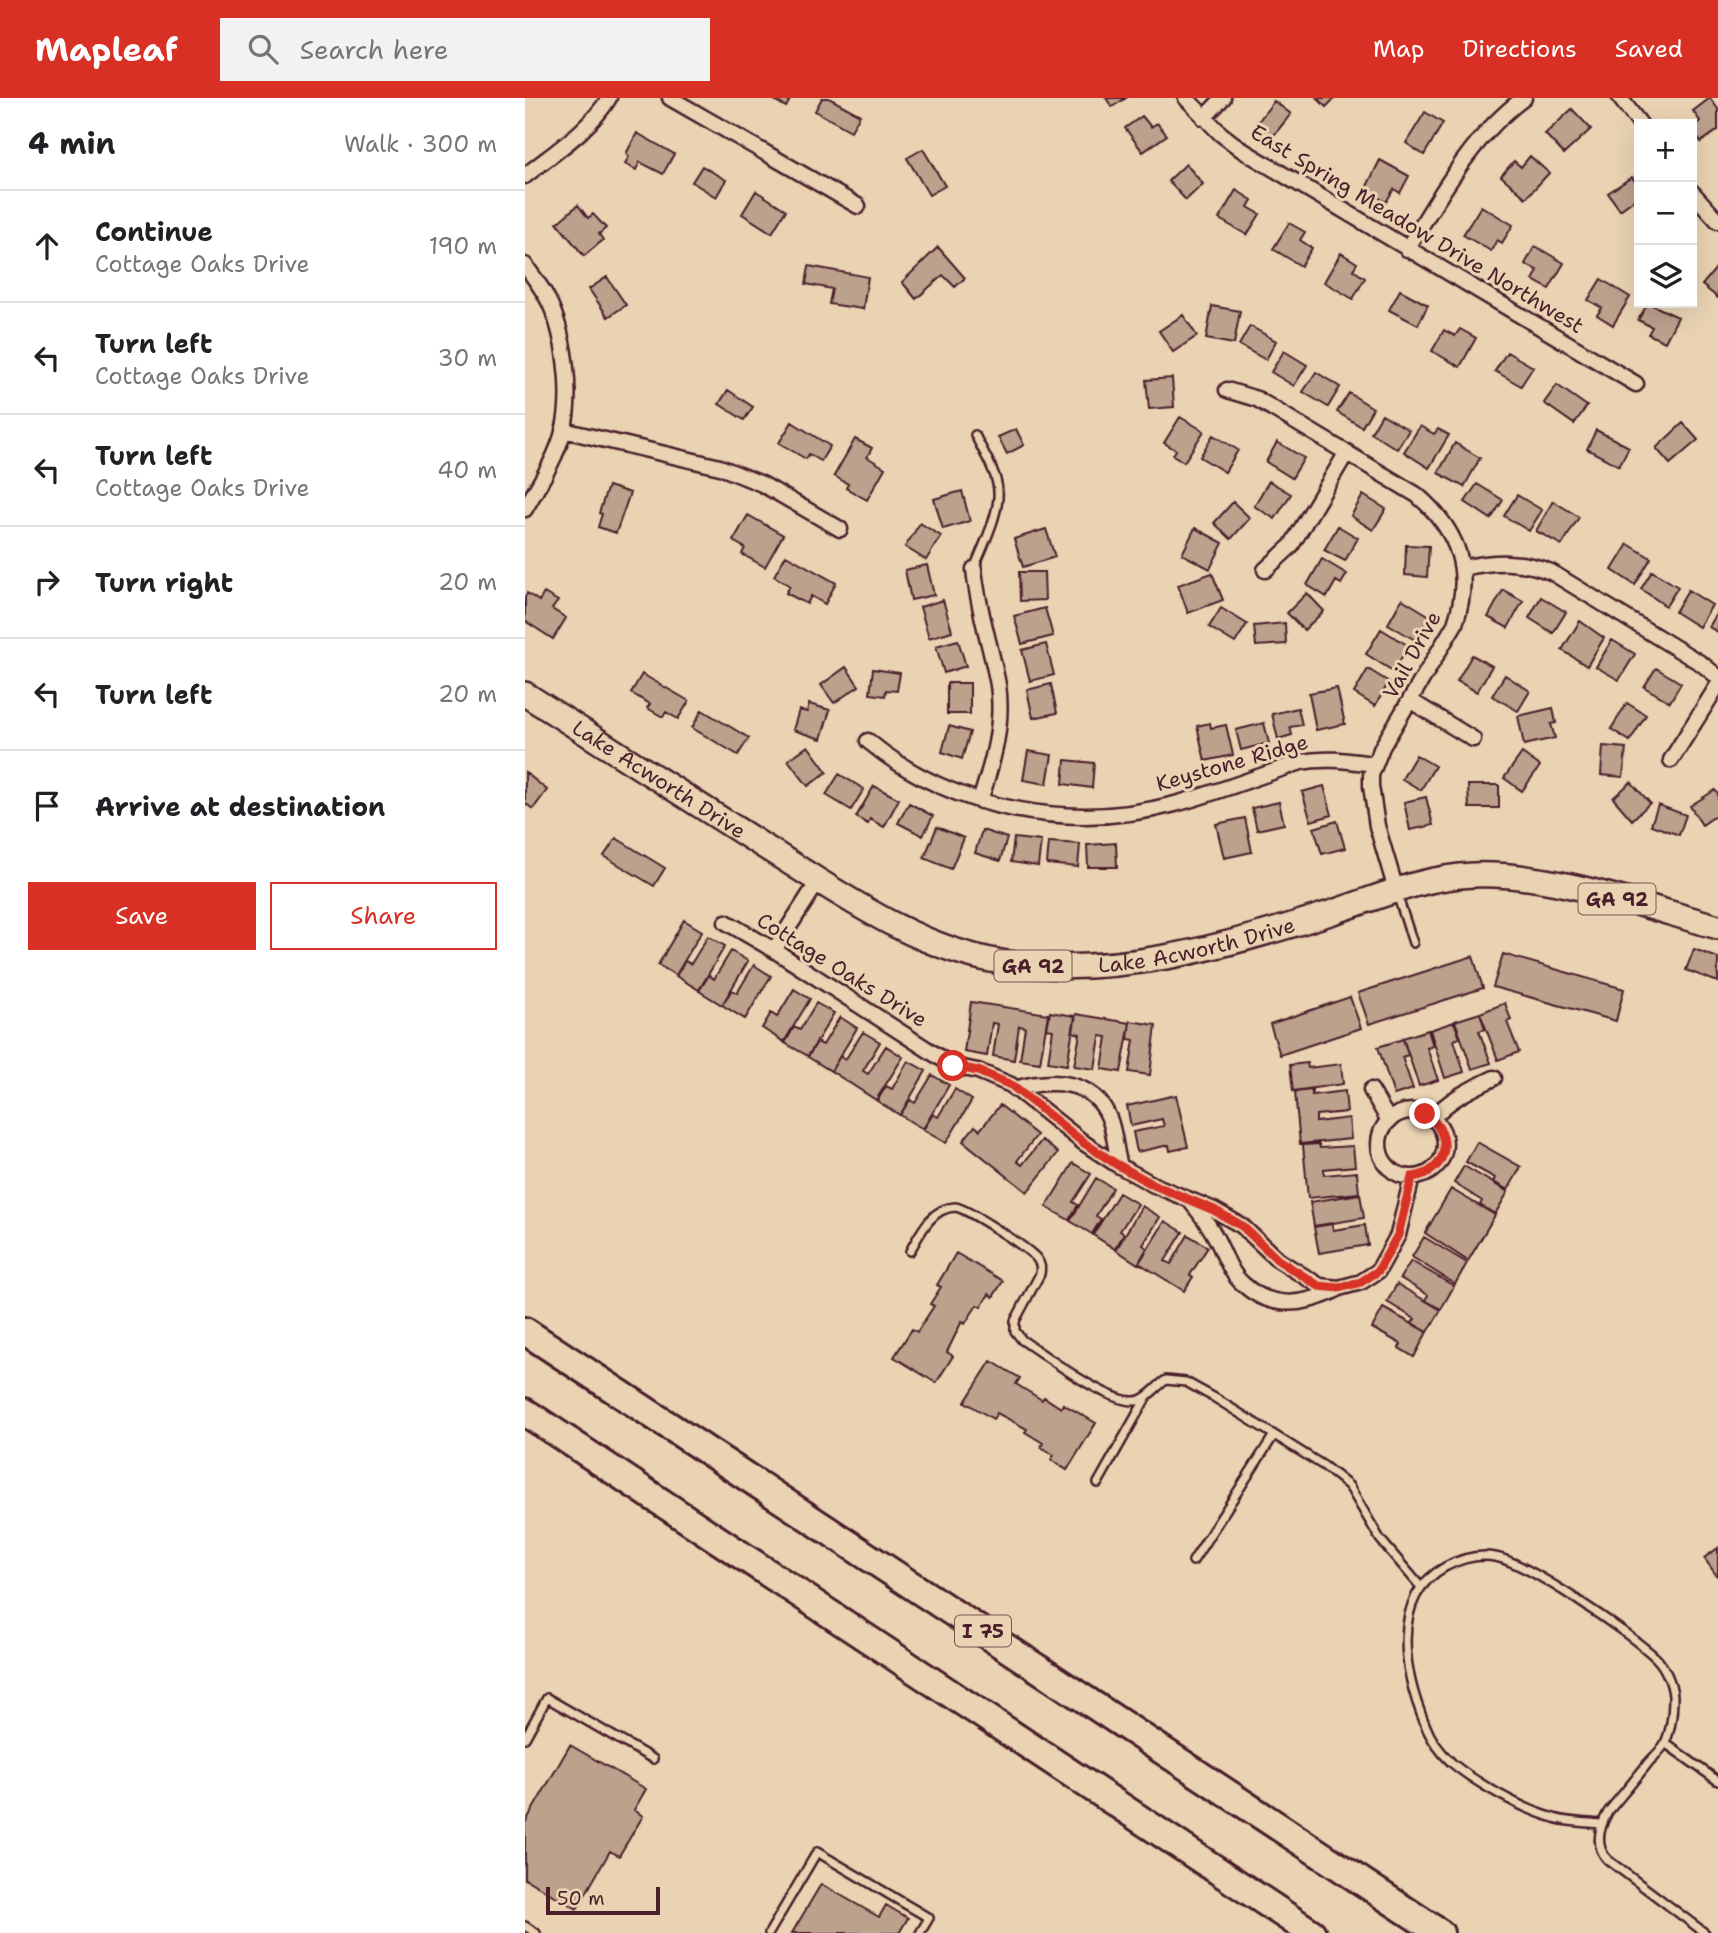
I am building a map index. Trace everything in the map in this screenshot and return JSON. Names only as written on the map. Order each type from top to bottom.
[{"type":"highway","name":"I 75","points":[[525,1331],[1440,1933]]},
{"type":"highway","points":[[525,1412],[1312,1933]]},
{"type":"main road","name":"Lake Acworth Drive","points":[[525,694],[882,918],[942,945],[998,961],[1064,967],[1134,962],[1191,952],[1263,934],[1396,890],[1472,875],[1514,877],[1599,894],[1718,927]]},
{"type":"street","points":[[525,176],[595,116],[609,98]]},
{"type":"street","points":[[670,98],[858,206]]},
{"type":"street","name":"East Spring Meadow Drive Northwest","points":[[1186,98],[1204,118],[1242,150],[1636,384]]},
{"type":"street","points":[[1204,118],[1223,98]]},
{"type":"street","points":[[1407,249],[1465,158],[1500,119],[1524,98]]},
{"type":"street","points":[[1621,98],[1636,119]]},
{"type":"street","points":[[1697,198],[1718,221]]},
{"type":"street","points":[[525,265],[546,295],[557,321],[564,354],[566,407],[563,430],[546,472],[525,509]]},
{"type":"street","name":"Vail Drive","points":[[1227,390],[1257,399],[1417,495],[1435,511],[1448,528],[1463,568],[1461,609],[1455,624],[1374,764],[1371,786],[1377,825],[1396,890]]},
{"type":"street","points":[[563,430],[720,467],[762,484],[841,529]]},
{"type":"street","points":[[1265,570],[1291,545],[1347,452]]},
{"type":"street","points":[[1463,568],[1486,562],[1508,562],[1531,564],[1551,572],[1673,645],[1718,677]]},
{"type":"street","points":[[974,569],[978,603],[998,688],[997,738],[980,801]]},
{"type":"street","points":[[1671,760],[1718,685]]},
{"type":"street","points":[[1411,701],[1473,739]]},
{"type":"street","name":"Keystone Ridge","points":[[868,741],[920,778],[980,801],[1066,815],[1107,814],[1174,804],[1316,759],[1329,758],[1374,764]]},
{"type":"street","points":[[773,950],[818,880]]},
{"type":"street","name":"Cottage Oaks Drive","points":[[726,922],[953,1066],[992,1076],[1015,1088],[1084,1143],[1119,1166],[1242,1226],[1278,1260],[1300,1276],[1319,1286],[1339,1288]]},
{"type":"street","points":[[1432,1119],[1442,1107],[1461,1094],[1494,1078]]},
{"type":"street","points":[[1015,1088],[1038,1082],[1059,1083],[1083,1089],[1096,1099],[1109,1116],[1119,1166]]},
{"type":"street","points":[[1371,1090],[1389,1121]]},
{"type":"street","points":[[1413,1111],[1432,1119],[1443,1135],[1445,1147],[1440,1162],[1421,1176],[1412,1177],[1393,1172],[1379,1153],[1381,1132],[1389,1121],[1400,1113],[1413,1111]]},
{"type":"street","points":[[1187,1197],[1208,1223],[1241,1283],[1259,1296],[1293,1303],[1309,1302],[1339,1288],[1361,1282],[1378,1271],[1398,1235],[1412,1177]]},
{"type":"lane","points":[[974,569],[995,511],[998,491],[995,478],[975,435]]},
{"type":"lane","points":[[1396,890],[1413,943]]},
{"type":"lane","points":[[910,1251],[922,1229],[937,1213],[955,1207],[968,1212],[1031,1253],[1041,1266],[1040,1274],[1015,1321],[1015,1331],[1022,1340],[1110,1396],[1127,1402],[1146,1397]]},
{"type":"lane","points":[[1098,1483],[1146,1397],[1166,1380],[1186,1382],[1324,1466],[1349,1486],[1380,1539],[1420,1586]]},
{"type":"lane","points":[[1193,1561],[1274,1435]]},
{"type":"lane","points":[[1601,1824],[1554,1819],[1486,1787],[1451,1762],[1429,1735],[1407,1672],[1406,1639],[1411,1608],[1420,1586],[1433,1574],[1452,1563],[1476,1556],[1497,1557],[1551,1584],[1623,1631],[1657,1660],[1669,1679],[1673,1695],[1665,1743],[1608,1812],[1601,1824],[1599,1837],[1602,1854],[1705,1933]]},
{"type":"lane","points":[[525,1738],[547,1698],[653,1759]]},
{"type":"lane","points":[[1665,1743],[1718,1781]]},
{"type":"lane","points":[[769,1933],[817,1852],[929,1918],[920,1933]]},
{"type":"lane","points":[[525,1926],[537,1933]]},
{"type":"building","points":[[771,98],[791,98],[786,107]]},
{"type":"building","points":[[822,98],[829,98],[860,115],[851,131],[815,111]]},
{"type":"building","points":[[1106,98],[1126,98],[1112,107]]},
{"type":"building","points":[[1317,98],[1335,98],[1326,107]]},
{"type":"building","points":[[1710,98],[1718,109],[1718,130],[1701,142],[1697,136],[1697,124],[1700,121],[1693,111]]},
{"type":"building","points":[[1274,101],[1291,114],[1270,140],[1254,127]]},
{"type":"building","points":[[1572,109],[1591,129],[1564,154],[1545,134]]},
{"type":"building","points":[[1425,112],[1443,123],[1424,155],[1406,143]]},
{"type":"building","points":[[1142,116],[1151,127],[1157,123],[1167,135],[1143,152],[1125,128]]},
{"type":"building","points":[[637,133],[674,154],[663,174],[640,162],[636,170],[625,164],[629,156],[626,154]]},
{"type":"building","points":[[923,149],[945,186],[929,195],[907,158]]},
{"type":"building","points":[[1530,156],[1549,173],[1526,198],[1501,176],[1514,161],[1521,167]]},
{"type":"building","points":[[1380,160],[1409,176],[1400,193],[1394,189],[1386,202],[1365,190]]},
{"type":"building","points":[[1186,164],[1203,184],[1186,200],[1168,181]]},
{"type":"building","points":[[702,166],[726,180],[716,197],[692,182]]},
{"type":"building","points":[[1632,177],[1634,180],[1634,200],[1620,210],[1608,193]]},
{"type":"building","points":[[1236,190],[1252,200],[1248,207],[1260,214],[1247,235],[1219,219]]},
{"type":"building","points":[[756,191],[786,210],[772,233],[742,214]]},
{"type":"building","points":[[578,205],[588,218],[593,214],[606,228],[599,234],[603,240],[584,256],[557,223]]},
{"type":"building","points":[[1481,206],[1513,225],[1502,243],[1497,240],[1491,251],[1463,235]]},
{"type":"building","points":[[1289,223],[1305,232],[1300,240],[1312,248],[1301,266],[1273,249]]},
{"type":"building","points":[[1535,246],[1564,263],[1549,289],[1533,280],[1538,271],[1525,264]]},
{"type":"building","points":[[938,247],[965,278],[955,287],[943,275],[916,299],[902,282]]},
{"type":"building","points":[[1341,253],[1357,263],[1353,270],[1365,278],[1353,299],[1324,282]]},
{"type":"building","points":[[809,266],[868,277],[863,309],[829,304],[832,289],[806,284]]},
{"type":"building","points":[[1716,268],[1718,269],[1718,298],[1702,285]]},
{"type":"building","points":[[607,277],[626,305],[608,317],[589,289]]},
{"type":"building","points":[[1601,279],[1630,297],[1613,325],[1597,315],[1602,308],[1588,300]]},
{"type":"building","points":[[1400,290],[1428,305],[1418,325],[1389,310]]},
{"type":"building","points":[[1212,306],[1240,311],[1234,344],[1206,339]]},
{"type":"building","points":[[1645,308],[1659,308],[1678,317],[1665,342],[1648,334],[1652,327],[1638,320]]},
{"type":"building","points":[[1183,315],[1197,336],[1173,352],[1159,331]]},
{"type":"building","points":[[1250,326],[1276,341],[1266,360],[1239,345]]},
{"type":"building","points":[[1460,329],[1476,338],[1460,367],[1432,351],[1444,330],[1455,336]]},
{"type":"building","points":[[1284,351],[1307,365],[1294,386],[1271,372]]},
{"type":"building","points":[[1507,352],[1533,367],[1521,386],[1495,371]]},
{"type":"building","points":[[1316,372],[1340,387],[1328,407],[1303,392]]},
{"type":"building","points":[[1172,378],[1174,407],[1149,409],[1146,380]]},
{"type":"building","points":[[1557,385],[1587,406],[1574,424],[1544,403]]},
{"type":"building","points":[[728,390],[753,407],[744,420],[719,404]]},
{"type":"building","points":[[1349,393],[1373,408],[1362,427],[1337,412]]},
{"type":"building","points":[[1382,414],[1409,430],[1397,449],[1371,433]]},
{"type":"building","points":[[1180,417],[1204,431],[1184,462],[1173,455],[1176,450],[1164,443]]},
{"type":"building","points":[[792,422],[830,446],[821,461],[809,454],[806,459],[779,443]]},
{"type":"building","points":[[1683,423],[1698,440],[1670,464],[1656,448]]},
{"type":"building","points":[[1420,426],[1434,434],[1438,429],[1449,435],[1429,468],[1404,452]]},
{"type":"building","points":[[1016,429],[1024,445],[1007,454],[998,437]]},
{"type":"building","points":[[1596,430],[1629,447],[1619,466],[1587,449]]},
{"type":"building","points":[[1213,435],[1238,450],[1225,472],[1200,457]]},
{"type":"building","points":[[855,439],[872,448],[867,457],[885,468],[867,500],[846,488],[848,484],[834,476]]},
{"type":"building","points":[[1277,442],[1304,458],[1292,478],[1266,462]]},
{"type":"building","points":[[1455,443],[1480,458],[1464,487],[1438,473]]},
{"type":"building","points":[[1269,481],[1291,494],[1275,519],[1254,506]]},
{"type":"building","points":[[1477,484],[1503,500],[1491,519],[1465,502]]},
{"type":"building","points":[[608,486],[630,493],[616,533],[598,527],[602,514],[599,513]]},
{"type":"building","points":[[962,491],[970,521],[943,529],[934,499]]},
{"type":"building","points":[[1363,495],[1386,509],[1373,530],[1351,516]]},
{"type":"building","points":[[1517,495],[1542,510],[1529,531],[1504,516]]},
{"type":"building","points":[[1553,501],[1579,517],[1562,545],[1536,531]]},
{"type":"building","points":[[1233,502],[1250,518],[1231,539],[1214,523]]},
{"type":"building","points":[[748,515],[783,535],[765,567],[742,554],[745,548],[733,541]]},
{"type":"building","points":[[920,523],[941,536],[926,560],[905,547]]},
{"type":"building","points":[[1338,526],[1358,538],[1345,561],[1324,550]]},
{"type":"building","points":[[1195,528],[1223,543],[1210,569],[1182,554]]},
{"type":"building","points":[[1046,529],[1055,557],[1023,567],[1014,539]]},
{"type":"building","points":[[1628,544],[1651,558],[1635,585],[1612,570]]},
{"type":"building","points":[[1406,545],[1429,546],[1427,577],[1405,575]]},
{"type":"building","points":[[786,555],[836,583],[825,604],[811,596],[807,604],[786,593],[790,586],[774,576]]},
{"type":"building","points":[[1322,559],[1347,574],[1341,584],[1336,581],[1327,597],[1307,585]]},
{"type":"building","points":[[927,565],[934,595],[911,600],[905,570]]},
{"type":"building","points":[[1652,571],[1678,587],[1666,606],[1641,589]]},
{"type":"building","points":[[1019,572],[1044,572],[1045,600],[1020,601]]},
{"type":"building","points":[[1212,573],[1223,600],[1188,613],[1178,585]]},
{"type":"building","points":[[1503,590],[1523,601],[1508,628],[1488,617]]},
{"type":"building","points":[[1688,590],[1712,605],[1699,627],[1675,612]]},
{"type":"building","points":[[527,593],[539,601],[544,593],[558,601],[552,609],[566,618],[553,639],[525,621]]},
{"type":"building","points":[[1307,593],[1324,611],[1304,630],[1287,613]]},
{"type":"building","points":[[1541,597],[1566,612],[1553,633],[1529,618]]},
{"type":"building","points":[[1402,599],[1430,616],[1415,640],[1388,624]]},
{"type":"building","points":[[943,600],[952,631],[929,638],[920,607]]},
{"type":"building","points":[[1045,608],[1053,636],[1022,644],[1014,616]]},
{"type":"building","points":[[1221,608],[1247,624],[1235,643],[1209,627]]},
{"type":"building","points":[[1718,611],[1718,632],[1709,627]]},
{"type":"building","points":[[1580,621],[1604,638],[1587,666],[1562,650]]},
{"type":"building","points":[[1285,623],[1286,644],[1256,646],[1254,626]]},
{"type":"building","points":[[1381,629],[1409,646],[1393,671],[1366,654]]},
{"type":"building","points":[[958,640],[966,666],[944,673],[936,646]]},
{"type":"building","points":[[1612,640],[1635,654],[1619,680],[1596,667]]},
{"type":"building","points":[[1046,644],[1054,675],[1030,681],[1022,650]]},
{"type":"building","points":[[1472,655],[1492,666],[1477,692],[1457,681]]},
{"type":"building","points":[[846,667],[859,686],[834,703],[821,685]]},
{"type":"building","points":[[1656,668],[1681,683],[1670,702],[1644,687]]},
{"type":"building","points":[[873,669],[900,673],[897,691],[886,690],[885,696],[870,694]]},
{"type":"building","points":[[1368,669],[1389,682],[1375,706],[1354,693]]},
{"type":"building","points":[[642,674],[689,701],[678,719],[666,712],[663,717],[647,708],[650,704],[631,693]]},
{"type":"building","points":[[1505,675],[1530,691],[1518,711],[1492,696]]},
{"type":"building","points":[[947,683],[970,683],[970,714],[947,714]]},
{"type":"building","points":[[1051,684],[1057,713],[1033,718],[1027,690]]},
{"type":"building","points":[[1337,688],[1345,724],[1316,730],[1309,693]]},
{"type":"building","points":[[1627,703],[1646,715],[1630,741],[1611,729]]},
{"type":"building","points":[[809,704],[830,710],[821,739],[793,730],[799,710],[807,712]]},
{"type":"building","points":[[1298,708],[1302,725],[1290,727],[1292,735],[1278,739],[1272,714]]},
{"type":"building","points":[[1553,708],[1556,723],[1551,724],[1555,738],[1524,745],[1518,716]]},
{"type":"building","points":[[702,710],[749,738],[738,755],[692,728]]},
{"type":"building","points":[[1210,723],[1211,728],[1226,725],[1233,755],[1205,761],[1197,726]]},
{"type":"building","points":[[1264,723],[1269,743],[1241,750],[1236,730]]},
{"type":"building","points":[[949,726],[970,732],[962,759],[942,752]]},
{"type":"building","points":[[808,746],[827,772],[808,786],[788,760]]},
{"type":"building","points":[[1603,746],[1626,748],[1623,777],[1601,775]]},
{"type":"building","points":[[1028,751],[1052,755],[1047,784],[1023,780]]},
{"type":"building","points":[[1522,753],[1540,766],[1522,791],[1504,778]]},
{"type":"building","points":[[1416,755],[1435,766],[1421,790],[1402,779]]},
{"type":"building","points":[[1065,760],[1094,763],[1092,788],[1063,784]]},
{"type":"building","points":[[525,772],[547,790],[533,809],[525,803]]},
{"type":"building","points":[[839,774],[864,789],[851,810],[826,795]]},
{"type":"building","points":[[1631,782],[1650,803],[1632,820],[1613,798]]},
{"type":"building","points":[[1468,785],[1499,785],[1499,808],[1469,808]]},
{"type":"building","points":[[874,786],[899,799],[884,827],[870,819],[868,824],[856,817]]},
{"type":"building","points":[[1324,786],[1332,815],[1311,821],[1302,792]]},
{"type":"building","points":[[1715,790],[1718,794],[1718,814],[1702,825],[1690,806]]},
{"type":"building","points":[[1426,797],[1433,825],[1410,830],[1404,802]]},
{"type":"building","points":[[1279,802],[1284,824],[1257,830],[1252,808]]},
{"type":"building","points":[[909,803],[933,816],[923,836],[898,823]]},
{"type":"building","points":[[1658,805],[1686,815],[1679,835],[1651,825]]},
{"type":"building","points":[[1245,818],[1252,852],[1224,858],[1216,824]]},
{"type":"building","points":[[1337,821],[1345,848],[1322,854],[1314,828]]},
{"type":"building","points":[[937,827],[964,838],[951,869],[924,858]]},
{"type":"building","points":[[982,830],[1007,838],[1000,861],[975,853]]},
{"type":"building","points":[[616,838],[665,868],[654,886],[604,856]]},
{"type":"building","points":[[1014,838],[1041,841],[1038,866],[1011,862]]},
{"type":"building","points":[[1049,842],[1080,844],[1078,867],[1047,864]]},
{"type":"building","points":[[1116,843],[1117,867],[1088,867],[1087,845]]},
{"type":"building","points":[[684,920],[702,931],[676,975],[658,965]]},
{"type":"building","points":[[708,936],[725,946],[699,990],[676,976],[685,961],[691,964]]},
{"type":"building","points":[[1694,949],[1718,958],[1718,982],[1686,970]]},
{"type":"building","points":[[731,951],[748,961],[722,1005],[699,991],[709,975],[714,979]]},
{"type":"building","points":[[1503,954],[1624,989],[1616,1021],[1493,987]]},
{"type":"building","points":[[1473,956],[1483,988],[1369,1024],[1358,993]]},
{"type":"building","points":[[754,965],[771,976],[745,1019],[722,1005],[732,990],[737,993]]},
{"type":"building","points":[[794,989],[810,999],[784,1042],[762,1028],[771,1013],[777,1017]]},
{"type":"building","points":[[1350,997],[1361,1028],[1280,1055],[1270,1024]]},
{"type":"building","points":[[971,1002],[1048,1014],[1040,1063],[1020,1060],[1025,1027],[1019,1026],[1014,1060],[993,1056],[998,1024],[992,1023],[987,1056],[964,1052]]},
{"type":"building","points":[[816,1003],[834,1013],[808,1056],[785,1043],[794,1027],[800,1030]]},
{"type":"building","points":[[1505,1003],[1511,1020],[1507,1022],[1519,1052],[1498,1060],[1480,1013]]},
{"type":"building","points":[[1050,1012],[1075,1016],[1067,1065],[1048,1062],[1053,1030],[1047,1029]]},
{"type":"building","points":[[1480,1013],[1485,1029],[1479,1031],[1491,1063],[1472,1069],[1455,1021]]},
{"type":"building","points":[[1076,1014],[1130,1023],[1121,1072],[1102,1069],[1107,1037],[1100,1036],[1095,1069],[1074,1066],[1080,1034],[1073,1032]]},
{"type":"building","points":[[840,1017],[857,1028],[831,1071],[808,1057],[817,1042],[823,1045]]},
{"type":"building","points":[[1130,1021],[1156,1025],[1150,1075],[1129,1072],[1134,1040],[1128,1039]]},
{"type":"building","points":[[1454,1022],[1460,1038],[1454,1040],[1464,1072],[1445,1078],[1430,1030]]},
{"type":"building","points":[[1428,1030],[1433,1046],[1427,1048],[1438,1080],[1419,1086],[1403,1038]]},
{"type":"building","points":[[863,1032],[880,1042],[863,1071],[868,1074],[886,1046],[903,1057],[876,1100],[831,1071],[840,1056],[845,1060]]},
{"type":"building","points":[[1403,1039],[1408,1055],[1402,1057],[1413,1089],[1394,1095],[1378,1047]]},
{"type":"building","points":[[908,1061],[926,1071],[900,1115],[877,1101],[886,1086],[892,1089]]},
{"type":"building","points":[[1307,1063],[1308,1068],[1341,1064],[1343,1084],[1293,1091],[1290,1065]]},
{"type":"building","points":[[932,1075],[949,1085],[923,1129],[900,1115],[910,1100],[915,1103]]},
{"type":"building","points":[[955,1089],[972,1100],[946,1143],[923,1130],[933,1114],[938,1117]]},
{"type":"building","points":[[1312,1090],[1312,1095],[1345,1091],[1347,1112],[1316,1115],[1316,1122],[1349,1118],[1351,1139],[1300,1144],[1295,1092]]},
{"type":"building","points":[[1176,1095],[1188,1147],[1170,1151],[1169,1145],[1137,1152],[1133,1132],[1164,1126],[1162,1119],[1131,1126],[1127,1106]]},
{"type":"building","points":[[1000,1105],[1037,1135],[1017,1161],[1022,1165],[1042,1140],[1058,1153],[1027,1192],[963,1141],[975,1126],[980,1130]]},
{"type":"building","points":[[1477,1142],[1521,1167],[1508,1190],[1493,1182],[1495,1178],[1466,1162]]},
{"type":"building","points":[[1319,1144],[1320,1148],[1353,1146],[1355,1166],[1324,1169],[1324,1175],[1357,1172],[1359,1193],[1308,1198],[1303,1145]]},
{"type":"building","points":[[1073,1163],[1091,1174],[1073,1202],[1078,1205],[1069,1220],[1046,1207]]},
{"type":"building","points":[[1464,1166],[1508,1192],[1495,1214],[1480,1205],[1482,1201],[1454,1183]]},
{"type":"building","points":[[1096,1178],[1113,1188],[1096,1216],[1101,1219],[1092,1234],[1070,1221]]},
{"type":"building","points":[[1451,1189],[1495,1215],[1468,1261],[1425,1233]]},
{"type":"building","points":[[1119,1193],[1138,1204],[1120,1231],[1124,1234],[1115,1249],[1093,1235]]},
{"type":"building","points":[[1360,1194],[1364,1218],[1314,1226],[1310,1202]]},
{"type":"building","points":[[1142,1206],[1160,1217],[1143,1245],[1147,1248],[1138,1264],[1116,1250]]},
{"type":"building","points":[[1165,1221],[1183,1232],[1165,1261],[1171,1264],[1188,1235],[1208,1247],[1190,1275],[1193,1277],[1184,1291],[1139,1263]]},
{"type":"building","points":[[1332,1224],[1333,1230],[1365,1225],[1368,1245],[1319,1253],[1314,1227]]},
{"type":"building","points":[[1424,1237],[1467,1263],[1455,1284],[1412,1257]]},
{"type":"building","points":[[956,1253],[1003,1281],[993,1297],[989,1294],[981,1307],[977,1305],[965,1324],[962,1321],[947,1352],[953,1356],[936,1383],[894,1357],[912,1329],[917,1332],[934,1306],[930,1304],[941,1287],[937,1285]]},
{"type":"building","points":[[1411,1261],[1454,1286],[1441,1309],[1425,1300],[1428,1295],[1400,1278]]},
{"type":"building","points":[[1397,1284],[1441,1310],[1428,1332],[1412,1323],[1415,1319],[1387,1302]]},
{"type":"building","points":[[1383,1308],[1427,1332],[1414,1357],[1399,1348],[1401,1344],[1372,1328]]},
{"type":"building","points":[[991,1361],[1020,1378],[1016,1384],[1042,1400],[1044,1397],[1061,1408],[1063,1404],[1096,1423],[1067,1470],[1051,1460],[1054,1455],[1041,1447],[1043,1443],[1025,1432],[1027,1429],[997,1413],[993,1419],[965,1402]]},
{"type":"building","points":[[1718,1548],[1718,1576],[1717,1576],[1704,1558]]},
{"type":"building","points":[[570,1745],[646,1789],[634,1810],[643,1816],[619,1856],[610,1851],[577,1909],[525,1879],[525,1823]]},
{"type":"building","points":[[821,1884],[879,1917],[886,1905],[908,1918],[899,1933],[792,1933]]},
{"type":"route","points":[[953,1066],[978,1071],[1011,1085],[1084,1143],[1116,1164],[1242,1226],[1278,1260],[1319,1286],[1339,1288],[1361,1282],[1378,1271],[1398,1235],[1412,1177],[1421,1176],[1434,1169],[1440,1162],[1445,1147],[1438,1125],[1425,1114]]}]
